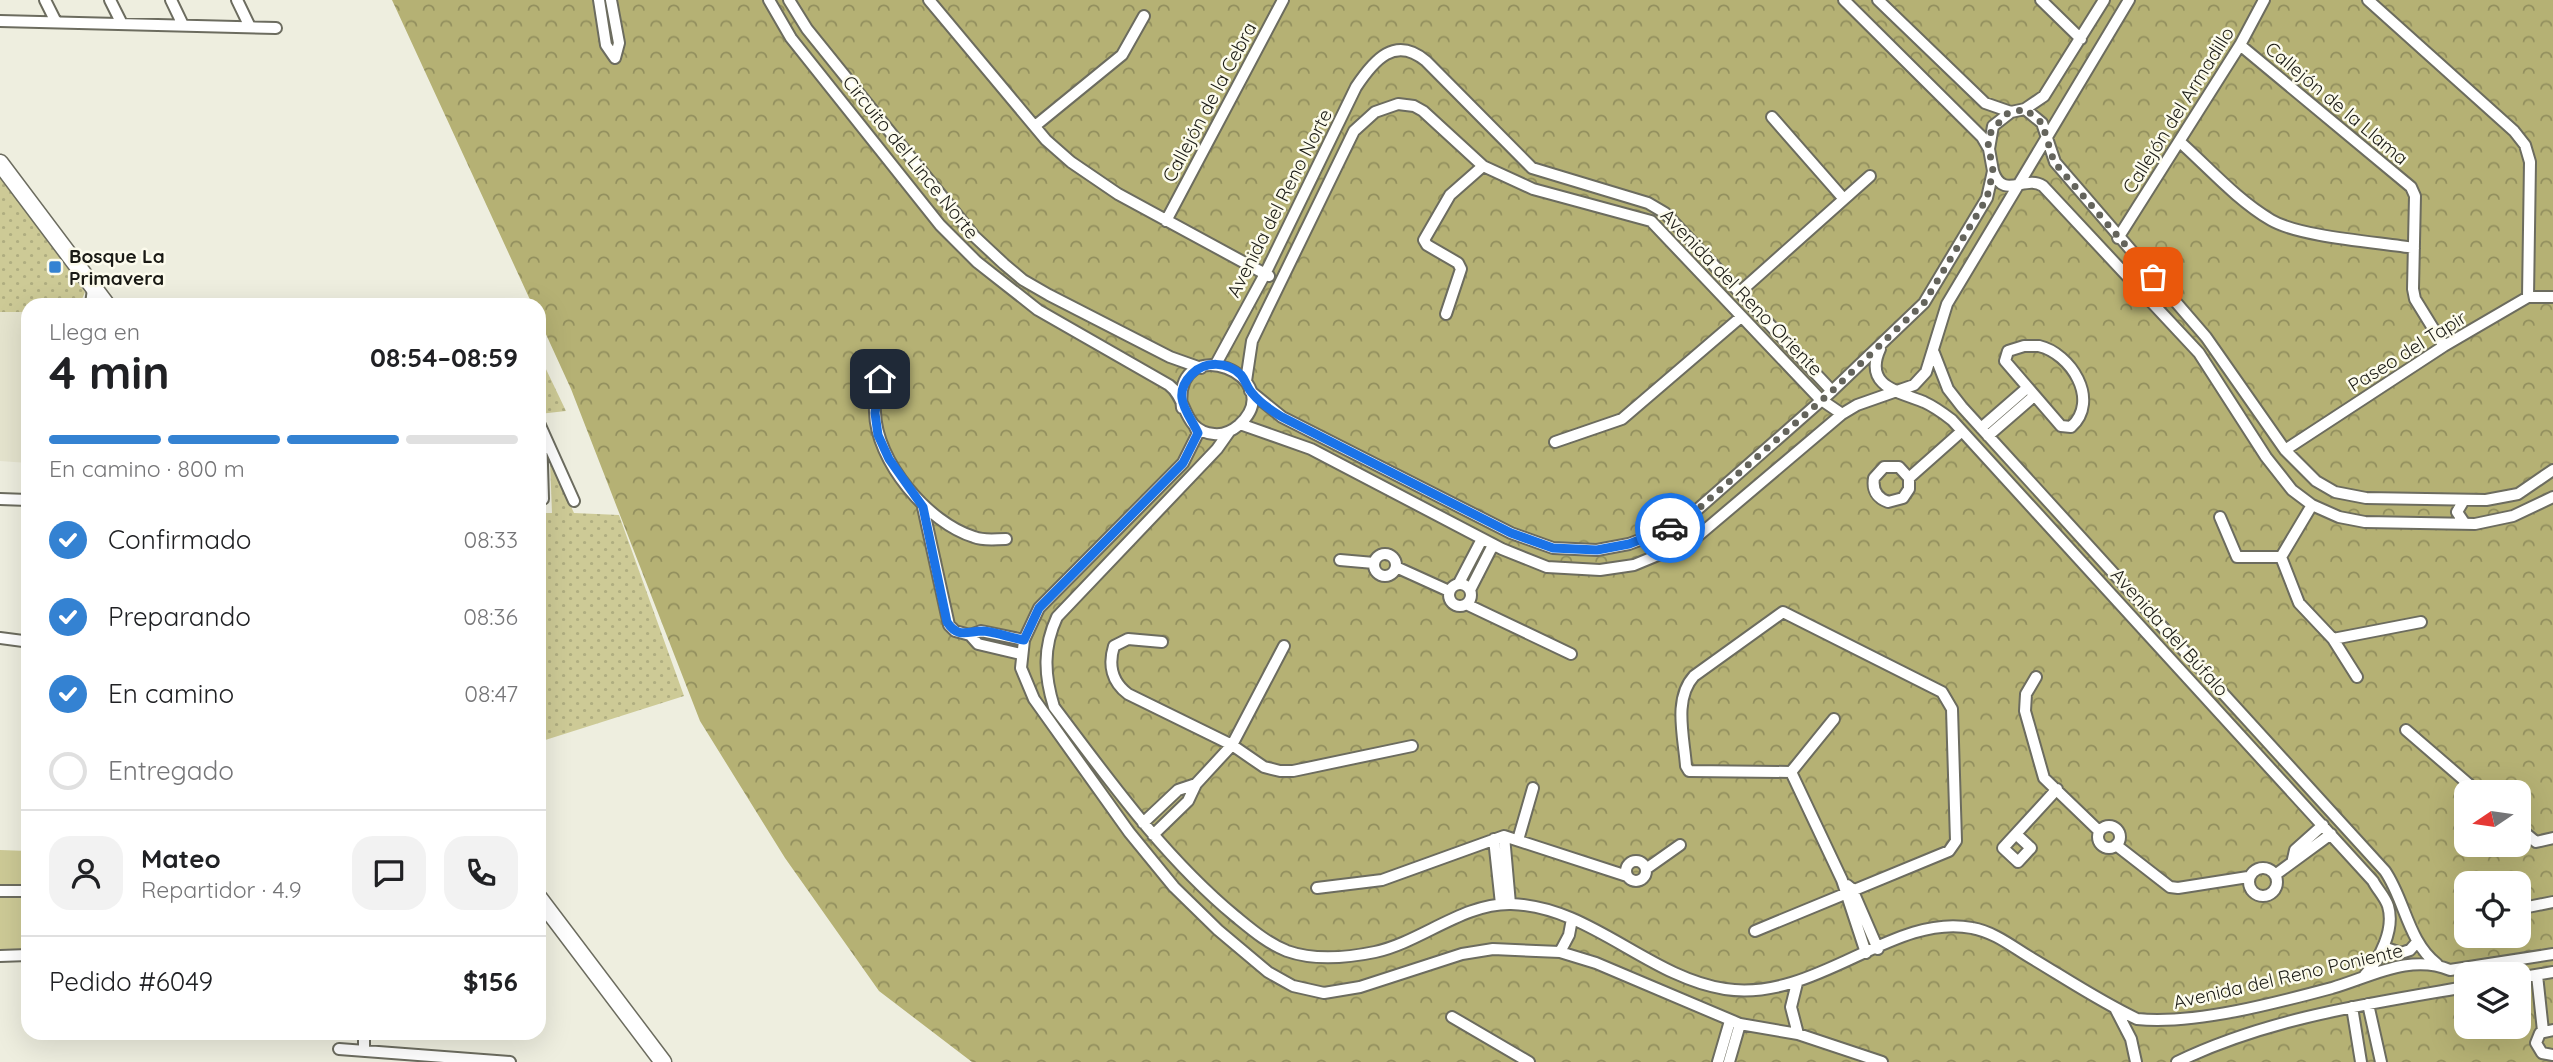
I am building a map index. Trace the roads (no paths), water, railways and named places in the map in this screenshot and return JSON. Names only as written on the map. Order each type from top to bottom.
[{"type":"street","points":[[45,0],[56,22]]},
{"type":"street","points":[[110,0],[122,24]]},
{"type":"street","points":[[171,0],[183,26]]},
{"type":"street","points":[[237,0],[250,27]]},
{"type":"street","points":[[599,0],[606,45],[615,58],[619,43],[611,0]]},
{"type":"street","name":"Circuito del Lince Norte","points":[[769,0],[791,37],[940,225],[969,255],[1013,294],[1169,384],[1177,394],[1182,408]]},
{"type":"street","name":"Circuito del Lince Norte","points":[[789,0],[807,30],[974,236],[1004,264],[1023,280],[1049,295],[1170,357],[1201,368]]},
{"type":"street","points":[[929,0],[1035,126],[1071,162],[1118,194],[1281,282]]},
{"type":"street","name":"Callejón de la Cebra","points":[[1166,221],[1283,0]]},
{"type":"street","points":[[1844,0],[1972,126],[1989,149]]},
{"type":"street","points":[[1878,0],[1985,103],[2011,112]]},
{"type":"street","points":[[2041,0],[2081,39]]},
{"type":"street","points":[[2104,0],[2044,96],[2025,109],[2011,112],[1993,127],[1989,149],[1993,171],[2001,184],[2017,187],[2033,182],[2043,186],[2199,354],[2266,457],[2292,491],[2312,505],[2353,521],[2465,524],[2494,522],[2553,497]]},
{"type":"street","points":[[1240,424],[1303,445],[1493,545],[1547,568],[1600,570],[1634,565],[1692,541],[1842,414],[1914,384],[1926,372],[1947,304],[2129,0]]},
{"type":"street","name":"Callejón del Armadillo","points":[[2118,238],[2240,45],[2264,0]]},
{"type":"street","points":[[2368,0],[2514,131],[2525,145],[2530,162],[2528,297],[2553,297]]},
{"type":"street","points":[[1035,126],[1122,55],[1144,16]]},
{"type":"street","points":[[0,22],[276,28]]},
{"type":"street","name":"Callejón de la Llama","points":[[2240,45],[2411,187],[2415,196],[2415,299],[2444,346]]},
{"type":"street","name":"Avenida del Reno Oriente","points":[[1376,60],[1399,50],[1415,52],[1532,169],[1657,208],[1672,218],[1832,391]]},
{"type":"street","name":"Avenida del Reno Norte","points":[[1216,364],[1265,274],[1356,87],[1376,60]]},
{"type":"street","name":"Avenida del Reno Oriente","points":[[1354,131],[1375,112],[1398,104],[1414,106],[1423,111],[1483,166],[1533,189],[1651,221],[1821,399],[1842,414]]},
{"type":"street","points":[[2025,109],[2040,119],[2054,162],[2214,346],[2285,450],[2307,474],[2325,487],[2347,495],[2486,500],[2518,494],[2553,470]]},
{"type":"street","points":[[1772,117],[1843,198]]},
{"type":"street","name":"Avenida del Reno Norte","points":[[1248,386],[1252,341],[1354,131]]},
{"type":"street","points":[[1330,141],[1345,149]]},
{"type":"street","points":[[2180,142],[2254,208],[2273,221],[2297,229],[2414,248]]},
{"type":"street","points":[[0,163],[92,297]]},
{"type":"street","points":[[1446,314],[1461,269],[1458,263],[1427,245],[1424,240],[1454,190],[1483,166]]},
{"type":"street","points":[[1882,1062],[1798,1034],[1735,1023],[1595,963],[1560,952],[1493,949],[1446,957],[1342,992],[1324,993],[1293,986],[1268,972],[1218,930],[1174,887],[1129,832],[1034,699],[1026,685],[1021,653],[1039,608],[1183,463],[1198,433],[1182,408],[1183,389],[1193,373],[1216,364],[1238,372],[1248,386],[1282,417],[1511,533],[1553,548],[1597,550],[1629,544],[1666,530],[1698,509],[1886,342],[1924,303],[1979,214],[1987,198],[1993,171]]},
{"type":"street","points":[[1741,290],[1870,176]]},
{"type":"street","name":"Paseo del Tapir","points":[[2285,450],[2444,346],[2528,297]]},
{"type":"street","points":[[1555,442],[1622,419],[1741,317]]},
{"type":"street","points":[[1886,342],[1879,351],[1877,369],[1884,384],[1893,392]]},
{"type":"street","points":[[2024,346],[2055,351],[2070,365],[2079,382],[2082,405],[2078,419],[2071,427],[2064,428],[2031,392],[2006,364],[2006,354],[2024,346]]},
{"type":"street","name":"Avenida del Búfalo","points":[[1934,352],[1948,389],[1985,432],[2385,871],[2396,888],[2417,942],[2424,954],[2437,964]]},
{"type":"street","points":[[884,365],[876,401],[878,435],[889,459],[923,507],[947,622],[956,631],[970,635],[978,644],[1021,653]]},
{"type":"street","points":[[1195,427],[1211,434],[1229,432],[1240,424],[1250,406],[1248,386]]},
{"type":"street","points":[[1932,406],[1948,389]]},
{"type":"street","name":"Avenida del Búfalo","points":[[1893,392],[1932,406],[1962,431],[2373,881],[2388,904],[2390,921],[2383,947],[2373,966],[2363,977]]},
{"type":"street","points":[[1985,432],[2031,392]]},
{"type":"street","points":[[1909,478],[1962,431]]},
{"type":"street","name":"Avenida del Reno Poniente","points":[[1229,432],[1217,449],[1057,617],[1050,632],[1045,667],[1054,707],[1153,835],[1214,898],[1256,933],[1286,950],[1315,957],[1374,952],[1474,912],[1506,904],[1539,907],[1572,919],[1675,975],[1697,984],[1734,990],[1765,990],[1797,983],[1931,928],[1967,927],[1981,930],[2115,1009],[2137,1019],[2164,1022],[2202,1018],[2333,988],[2404,965],[2437,964],[2451,970]]},
{"type":"street","points":[[546,438],[574,501]]},
{"type":"street","points":[[2292,491],[2306,484],[2307,474]]},
{"type":"street","points":[[0,499],[21,500]]},
{"type":"street","points":[[2464,500],[2457,512],[2465,524]]},
{"type":"street","points":[[2281,557],[2312,505]]},
{"type":"street","points":[[923,507],[973,537],[1006,539]]},
{"type":"street","points":[[2220,517],[2237,557],[2281,557]]},
{"type":"street","points":[[931,539],[951,525]]},
{"type":"street","points":[[1482,538],[1459,583],[1449,592],[1449,599],[1454,605],[1466,604],[1572,654]]},
{"type":"street","points":[[1466,604],[1470,599],[1470,590],[1493,545]]},
{"type":"street","points":[[1340,560],[1374,563],[1385,554],[1394,558],[1396,567],[1449,592]]},
{"type":"street","points":[[2281,557],[2299,603],[2333,639],[2357,677]]},
{"type":"street","points":[[1459,583],[1470,590]]},
{"type":"street","points":[[1755,931],[1949,851],[1954,846],[1952,709],[1942,692],[1783,612],[1694,676],[1684,689],[1682,703],[1686,766],[1689,771],[1791,772]]},
{"type":"street","points":[[2146,632],[2157,622]]},
{"type":"street","points":[[2333,639],[2421,622]]},
{"type":"street","points":[[970,635],[981,631],[1024,640]]},
{"type":"street","points":[[0,638],[21,641]]},
{"type":"street","points":[[1162,642],[1128,639],[1114,646],[1111,669],[1118,684],[1128,694],[1233,746],[1264,767],[1280,771],[1412,746]]},
{"type":"street","points":[[1153,835],[1188,801],[1196,784],[1233,746],[1284,646]]},
{"type":"street","points":[[2036,677],[2026,694],[2025,711],[2044,778],[2098,831],[2108,825],[2113,826],[2120,835],[2116,845],[2170,887],[2248,877],[2263,867],[2275,875]]},
{"type":"street","points":[[1791,772],[1834,719]]},
{"type":"street","points":[[2406,730],[2464,780]]},
{"type":"street","points":[[1791,772],[1842,880],[1878,948]]},
{"type":"street","points":[[1143,823],[1178,789],[1196,784]]},
{"type":"street","points":[[1518,840],[1533,788]]},
{"type":"street","points":[[2016,834],[2057,789]]},
{"type":"street","points":[[2293,859],[2295,850],[2323,825]]},
{"type":"street","points":[[2275,875],[2293,859],[2302,858],[2331,834]]},
{"type":"street","points":[[1499,838],[1506,904]]},
{"type":"street","points":[[1317,888],[1382,880],[1499,838],[1518,840],[1640,881],[1646,875],[1646,869],[1680,845]]},
{"type":"street","points":[[2531,838],[2536,842],[2553,838]]},
{"type":"street","points":[[2248,877],[2254,893],[2265,896],[2276,889],[2275,875]]},
{"type":"street","points":[[0,891],[21,891]]},
{"type":"street","points":[[1848,891],[1867,953]]},
{"type":"street","points":[[2531,906],[2553,902]]},
{"type":"street","points":[[546,907],[663,1062]]},
{"type":"street","points":[[1560,952],[1569,935],[1572,919]]},
{"type":"street","points":[[2383,947],[2401,953],[2410,950],[2417,942]]},
{"type":"street","points":[[2177,1062],[2244,1033],[2337,1009],[2452,989],[2456,980],[2451,970],[2553,954]]},
{"type":"street","points":[[0,956],[21,955]]},
{"type":"street","points":[[2531,976],[2553,972],[2553,979]]},
{"type":"street","points":[[2537,975],[2548,1030],[2538,1036],[2537,1047],[2542,1053],[2553,1056]]},
{"type":"street","points":[[1797,983],[1791,1007],[1798,1034]]},
{"type":"street","points":[[2333,988],[2330,999],[2337,1009]]},
{"type":"street","points":[[2368,1004],[2381,1062]]},
{"type":"street","points":[[2352,1007],[2361,1062]]},
{"type":"street","points":[[2115,1009],[2132,1039],[2136,1062]]},
{"type":"street","points":[[1452,1017],[1529,1062]]},
{"type":"street","points":[[1718,1062],[1735,1023]]},
{"type":"street","points":[[1729,1062],[1735,1023]]},
{"type":"street","points":[[364,1040],[364,1051]]},
{"type":"street","points":[[339,1049],[510,1062]]},
{"type":"place","name":"Bosque La Primavera","points":[[55,267]]}]
